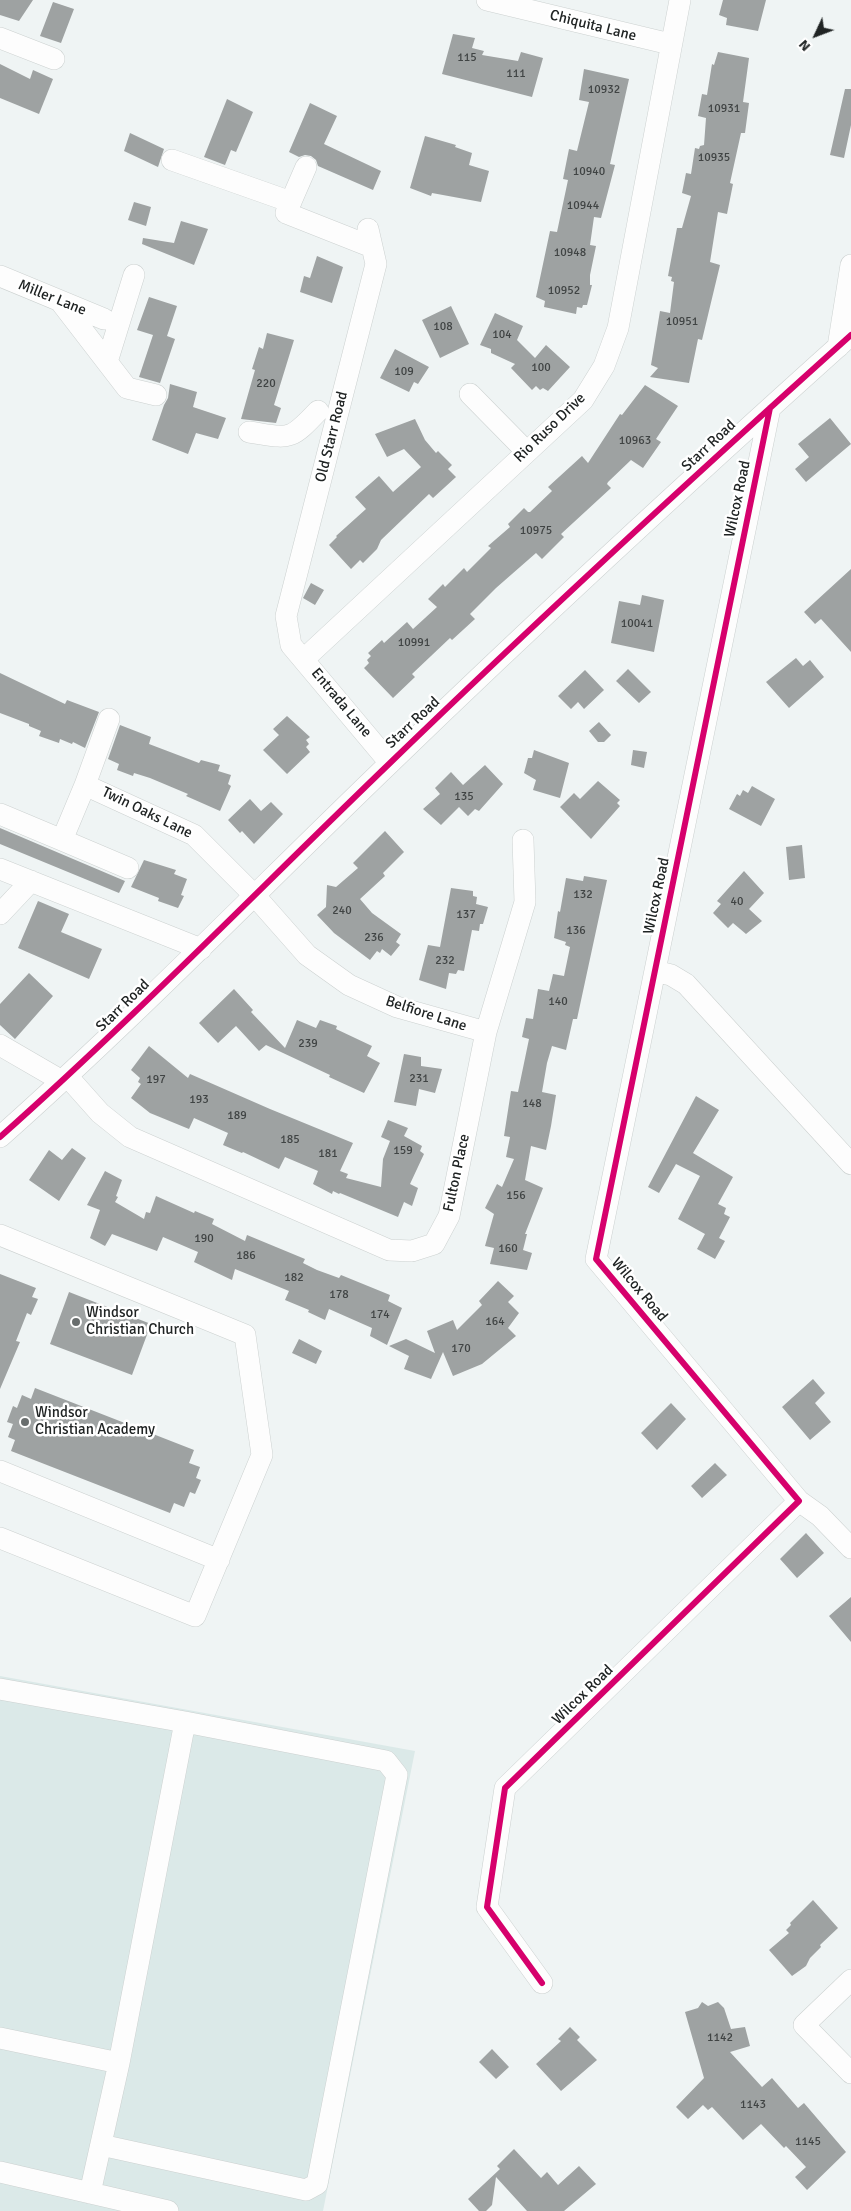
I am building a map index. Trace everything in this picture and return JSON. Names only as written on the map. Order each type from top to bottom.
[{"type":"street","name":"Chiquita Lane","points":[[487,0],[670,44]]},
{"type":"street","name":"Rio Ruso Drive","points":[[297,652],[527,452],[583,400],[604,366],[618,328],[670,44],[680,0]]},
{"type":"street","points":[[0,38],[54,59]]},
{"type":"street","points":[[172,160],[291,202],[306,167]]},
{"type":"street","name":"Old Starr Road","points":[[291,202],[286,213],[370,238],[376,264],[318,411],[286,616],[297,652]]},
{"type":"street","points":[[844,341],[851,265]]},
{"type":"street","points":[[108,362],[134,275]]},
{"type":"street","name":"Miller Lane","points":[[0,276],[104,319]]},
{"type":"street","points":[[60,301],[127,388],[156,395]]},
{"type":"street","name":"Starr Road","points":[[0,1137],[65,1079],[201,949],[390,763],[728,445],[844,341]]},
{"type":"street","points":[[470,394],[527,452]]},
{"type":"street","name":"Wilcox Road","points":[[542,1983],[487,1907],[505,1788],[799,1501],[596,1259],[770,408]]},
{"type":"street","points":[[249,432],[283,437],[297,433],[318,411]]},
{"type":"street","name":"Entrada Lane","points":[[297,652],[390,763]]},
{"type":"street","name":"Twin Oaks Lane","points":[[109,719],[86,785],[194,835],[255,896]]},
{"type":"street","points":[[62,840],[86,785]]},
{"type":"street","points":[[0,814],[128,868]]},
{"type":"street","name":"Fulton Place","points":[[0,1045],[65,1079],[100,1113],[130,1137],[389,1250],[412,1251],[434,1244],[449,1216],[486,1032],[525,902],[523,840]]},
{"type":"street","points":[[0,869],[201,949]]},
{"type":"street","points":[[0,914],[31,881]]},
{"type":"street","name":"Belfiore Lane","points":[[255,896],[307,955],[349,986],[397,1007],[486,1032]]},
{"type":"street","points":[[655,971],[671,975],[686,984],[851,1164]]},
{"type":"street","points":[[0,1235],[245,1335],[262,1455],[195,1616],[0,1538]]},
{"type":"street","points":[[0,1471],[218,1560]]},
{"type":"street","points":[[799,1501],[820,1516],[851,1548]]},
{"type":"street","points":[[0,1689],[386,1761],[397,1775],[318,2184],[306,2190],[101,2145]]},
{"type":"street","points":[[90,2193],[119,2063],[185,1722]]},
{"type":"street","points":[[851,1980],[804,2025],[851,2073]]},
{"type":"street","points":[[0,2038],[119,2063]]},
{"type":"street","points":[[0,2172],[168,2211]]},
{"type":"shaded area","points":[[0,1676],[415,1751],[323,2211],[0,2211]]},
{"type":"building","points":[[0,0],[33,0],[19,21],[0,15]]},
{"type":"building","points":[[723,0],[766,0],[758,31],[726,25],[727,18],[719,15]]},
{"type":"building","points":[[53,2],[74,9],[61,43],[40,36]]},
{"type":"building","points":[[453,34],[475,38],[472,48],[484,51],[482,55],[518,61],[521,52],[543,58],[532,97],[442,74]]},
{"type":"building","points":[[718,52],[749,58],[743,102],[749,103],[745,133],[741,133],[730,183],[733,184],[727,214],[718,212],[710,262],[720,265],[702,340],[698,339],[689,383],[650,377],[658,368],[651,365],[660,311],[670,313],[674,282],[671,281],[672,277],[668,276],[677,228],[682,228],[691,196],[682,193],[686,173],[691,174],[695,148],[699,149],[700,146],[704,145],[706,118],[698,116],[702,94],[707,95],[712,64],[714,65]]},
{"type":"building","points":[[0,64],[30,79],[33,70],[53,79],[39,114],[0,98]]},
{"type":"building","points":[[584,69],[629,79],[610,164],[615,165],[601,218],[594,217],[590,245],[596,246],[590,275],[590,285],[592,285],[587,305],[583,305],[582,308],[577,307],[576,314],[544,307],[545,301],[536,297],[550,231],[557,232],[568,180],[563,179],[569,149],[577,151],[589,102],[579,100]]},
{"type":"building","points":[[845,89],[851,89],[851,125],[844,158],[830,155]]},
{"type":"building","points":[[227,99],[253,112],[236,152],[231,150],[225,165],[204,157]]},
{"type":"building","points":[[310,103],[337,116],[324,144],[381,171],[373,190],[318,166],[316,160],[311,156],[299,157],[289,152]]},
{"type":"building","points":[[130,133],[164,149],[158,167],[124,151]]},
{"type":"building","points":[[425,136],[456,145],[455,147],[472,153],[469,165],[489,171],[481,202],[432,193],[431,196],[410,188]]},
{"type":"building","points":[[134,202],[151,207],[146,226],[128,220]]},
{"type":"building","points":[[181,221],[208,229],[194,265],[142,244],[143,238],[174,243]]},
{"type":"building","points":[[317,256],[343,267],[332,303],[300,292],[304,276],[310,278]]},
{"type":"building","points":[[149,297],[177,306],[167,336],[175,339],[160,383],[139,377],[153,335],[137,330]]},
{"type":"building","points":[[451,306],[469,344],[440,358],[422,320]]},
{"type":"building","points":[[495,313],[523,326],[517,340],[535,358],[546,345],[570,367],[548,391],[543,388],[540,390],[536,386],[532,390],[511,368],[515,364],[491,353],[491,349],[480,345]]},
{"type":"building","points":[[267,333],[294,340],[274,405],[281,408],[276,423],[241,419],[255,370],[252,369],[259,347],[263,349]]},
{"type":"building","points":[[395,349],[429,367],[418,384],[414,382],[409,392],[380,378]]},
{"type":"building","points":[[170,384],[197,392],[193,407],[226,418],[218,439],[196,433],[188,454],[152,440],[168,398]]},
{"type":"building","points":[[645,385],[678,406],[656,439],[661,442],[643,468],[631,460],[608,482],[607,484],[611,488],[561,534],[564,537],[542,559],[536,553],[496,588],[470,614],[475,619],[452,640],[450,638],[412,674],[415,677],[393,698],[364,668],[369,663],[367,660],[371,656],[368,653],[382,640],[384,643],[407,622],[413,629],[437,607],[428,599],[443,584],[445,587],[464,568],[467,572],[491,548],[488,546],[510,527],[508,524],[524,508],[530,512],[552,491],[548,487],[582,456],[588,463],[620,414],[622,415]]},
{"type":"building","points":[[830,418],[851,444],[806,482],[795,469],[809,457],[798,444]]},
{"type":"building","points":[[415,419],[425,440],[436,453],[438,451],[452,465],[448,469],[456,477],[433,498],[429,494],[381,540],[377,549],[363,563],[360,560],[351,569],[329,545],[336,536],[366,509],[355,497],[379,476],[393,492],[421,467],[404,449],[387,457],[375,434]]},
{"type":"building","points":[[851,569],[851,652],[821,619],[815,624],[804,612]]},
{"type":"building","points":[[311,583],[324,590],[315,605],[303,598]]},
{"type":"building","points":[[642,595],[664,600],[654,652],[611,643],[619,601],[640,605]]},
{"type":"building","points":[[796,658],[803,666],[810,660],[824,677],[789,708],[766,682]]},
{"type":"building","points":[[628,669],[651,692],[639,703],[616,681]]},
{"type":"building","points":[[585,670],[604,690],[584,709],[578,702],[571,709],[558,696]]},
{"type":"building","points":[[0,673],[65,704],[67,700],[99,712],[85,748],[73,742],[72,744],[60,739],[59,743],[39,736],[41,731],[29,726],[29,724],[0,713]]},
{"type":"building","points":[[287,716],[310,737],[306,740],[309,744],[306,747],[310,752],[287,774],[263,750],[279,735],[273,729]]},
{"type":"building","points":[[599,722],[611,735],[604,742],[598,742],[589,731]]},
{"type":"building","points":[[120,725],[151,737],[149,744],[199,763],[201,760],[220,765],[218,771],[231,775],[228,784],[231,786],[220,811],[186,796],[188,794],[150,778],[134,773],[133,776],[117,770],[119,764],[108,759]]},
{"type":"building","points":[[534,750],[569,763],[560,798],[533,790],[536,780],[524,773],[528,758],[532,758]]},
{"type":"building","points":[[633,750],[647,752],[644,768],[631,765]]},
{"type":"building","points":[[485,765],[503,784],[479,811],[475,809],[468,816],[459,807],[441,825],[423,809],[440,794],[435,788],[451,772],[463,785]]},
{"type":"building","points":[[598,781],[620,800],[617,803],[620,806],[591,839],[560,807],[574,793],[580,799]]},
{"type":"building","points":[[752,786],[775,799],[761,826],[729,809],[737,794],[740,796],[743,790],[748,793]]},
{"type":"building","points":[[250,799],[261,811],[271,802],[283,814],[254,844],[228,820]]},
{"type":"building","points":[[0,828],[125,881],[119,893],[0,844]]},
{"type":"building","points":[[385,831],[404,852],[383,873],[385,876],[360,899],[372,913],[401,934],[396,942],[400,945],[391,956],[382,949],[380,953],[377,951],[370,960],[334,933],[317,915],[326,907],[327,885],[336,887],[358,868],[353,863]]},
{"type":"building","points":[[802,845],[805,878],[789,880],[786,847]]},
{"type":"building","points":[[144,860],[176,870],[174,874],[187,879],[181,895],[184,896],[178,908],[158,901],[159,898],[131,887]]},
{"type":"building","points":[[744,871],[764,893],[749,909],[762,921],[746,934],[733,923],[728,928],[713,913],[721,904],[717,901]]},
{"type":"building","points":[[584,876],[607,880],[577,1019],[573,1019],[566,1050],[552,1046],[547,1063],[542,1092],[556,1095],[551,1126],[546,1150],[531,1146],[525,1180],[543,1188],[525,1234],[527,1234],[523,1250],[532,1253],[527,1270],[490,1264],[494,1248],[485,1246],[494,1214],[485,1208],[497,1184],[502,1187],[514,1159],[506,1157],[510,1137],[504,1136],[511,1091],[518,1092],[529,1039],[522,1037],[526,1018],[533,1019],[538,989],[549,991],[553,974],[564,976],[570,947],[565,945],[566,942],[554,938],[558,911],[560,912],[566,878],[583,881]]},
{"type":"building","points":[[451,888],[473,891],[473,896],[477,897],[476,904],[488,907],[483,924],[480,924],[479,931],[472,930],[464,971],[458,970],[456,974],[449,973],[446,989],[419,980],[428,945],[440,947]]},
{"type":"building","points":[[38,901],[69,914],[61,932],[102,949],[89,979],[18,948]]},
{"type":"building","points":[[29,973],[53,996],[15,1039],[0,1025],[0,1004]]},
{"type":"building","points":[[234,989],[253,1010],[251,1012],[285,1048],[297,1020],[316,1028],[320,1020],[337,1026],[336,1029],[372,1046],[367,1056],[380,1063],[364,1093],[266,1045],[259,1051],[236,1026],[218,1043],[199,1023]]},
{"type":"building","points":[[149,1046],[188,1078],[190,1074],[353,1143],[340,1171],[348,1174],[346,1178],[381,1187],[383,1159],[390,1141],[381,1137],[388,1120],[408,1128],[404,1136],[422,1146],[420,1151],[424,1154],[410,1184],[418,1188],[412,1206],[404,1202],[398,1217],[340,1193],[333,1191],[332,1194],[313,1184],[318,1171],[285,1157],[279,1169],[223,1145],[228,1133],[194,1118],[189,1129],[150,1113],[131,1098],[141,1084],[138,1082],[140,1078],[131,1070]]},
{"type":"building","points":[[404,1054],[421,1057],[421,1066],[442,1069],[435,1093],[419,1089],[416,1106],[394,1102]]},
{"type":"building","points":[[696,1096],[719,1110],[693,1153],[733,1177],[718,1204],[726,1208],[724,1214],[730,1217],[719,1238],[725,1241],[715,1259],[697,1249],[705,1234],[678,1219],[700,1176],[676,1164],[659,1193],[648,1187]]},
{"type":"building","points":[[72,1148],[86,1158],[59,1201],[29,1180],[49,1150],[62,1160]]},
{"type":"building","points":[[105,1171],[122,1180],[115,1202],[144,1219],[146,1212],[150,1213],[156,1196],[194,1213],[195,1211],[214,1219],[212,1224],[245,1241],[247,1235],[305,1259],[303,1263],[317,1270],[339,1278],[341,1275],[390,1295],[388,1301],[402,1308],[387,1345],[370,1336],[372,1328],[329,1309],[325,1320],[308,1312],[309,1310],[285,1300],[289,1291],[235,1269],[232,1280],[194,1262],[198,1252],[163,1237],[157,1251],[112,1234],[105,1246],[90,1238],[100,1210],[87,1205]]},
{"type":"building","points":[[0,1274],[36,1288],[32,1297],[38,1299],[31,1315],[27,1313],[16,1341],[20,1342],[0,1389]]},
{"type":"building","points":[[498,1281],[514,1296],[508,1302],[519,1313],[508,1328],[516,1336],[482,1364],[453,1376],[443,1352],[431,1379],[404,1369],[409,1356],[389,1346],[406,1339],[435,1353],[427,1331],[453,1320],[457,1330],[482,1305],[479,1301]]},
{"type":"building","points":[[69,1292],[151,1324],[132,1375],[50,1344]]},
{"type":"building","points":[[299,1339],[322,1351],[316,1364],[292,1353]]},
{"type":"building","points":[[813,1379],[825,1393],[815,1403],[831,1422],[810,1440],[782,1407]]},
{"type":"building","points":[[35,1388],[194,1450],[189,1463],[200,1467],[196,1478],[201,1480],[195,1494],[190,1492],[184,1507],[174,1503],[170,1513],[11,1451],[15,1440],[8,1437],[13,1424],[7,1422],[13,1406],[17,1408],[22,1395],[31,1399]]},
{"type":"building","points":[[671,1403],[686,1419],[657,1450],[641,1433]]},
{"type":"building","points":[[715,1463],[727,1475],[702,1498],[691,1486]]},
{"type":"building","points":[[806,1533],[824,1553],[797,1578],[780,1559]]},
{"type":"building","points":[[851,1597],[851,1642],[829,1616]]},
{"type":"building","points":[[813,1900],[838,1928],[820,1945],[821,1947],[810,1958],[806,1966],[792,1976],[769,1950],[789,1933],[786,1930],[791,1925],[790,1923]]},
{"type":"building","points":[[702,2002],[708,2006],[718,2002],[724,2008],[731,2029],[745,2027],[750,2046],[730,2052],[762,2087],[772,2078],[798,2108],[804,2103],[846,2152],[807,2190],[795,2177],[806,2167],[761,2124],[743,2140],[712,2107],[708,2110],[703,2105],[688,2119],[676,2107],[704,2078],[685,2012],[698,2008]]},
{"type":"building","points":[[570,2027],[580,2037],[577,2040],[597,2060],[561,2091],[536,2064],[561,2041],[558,2039]]},
{"type":"building","points":[[492,2049],[509,2067],[496,2079],[479,2062]]},
{"type":"building","points":[[514,2149],[541,2178],[547,2172],[558,2185],[579,2166],[596,2184],[564,2211],[527,2211],[496,2177],[492,2205],[486,2211],[479,2211],[468,2199],[500,2169],[497,2166]]},
{"type":"cycle path","points":[[0,1137],[100,1046],[341,810],[561,600],[851,335]]},
{"type":"cycle path","points":[[542,1983],[487,1907],[505,1788],[799,1501],[596,1259],[770,408]]},
{"type":"place","name":"Windsor Christian Church","points":[[76,1322]]},
{"type":"place","name":"Windsor Christian Academy","points":[[25,1422]]}]
